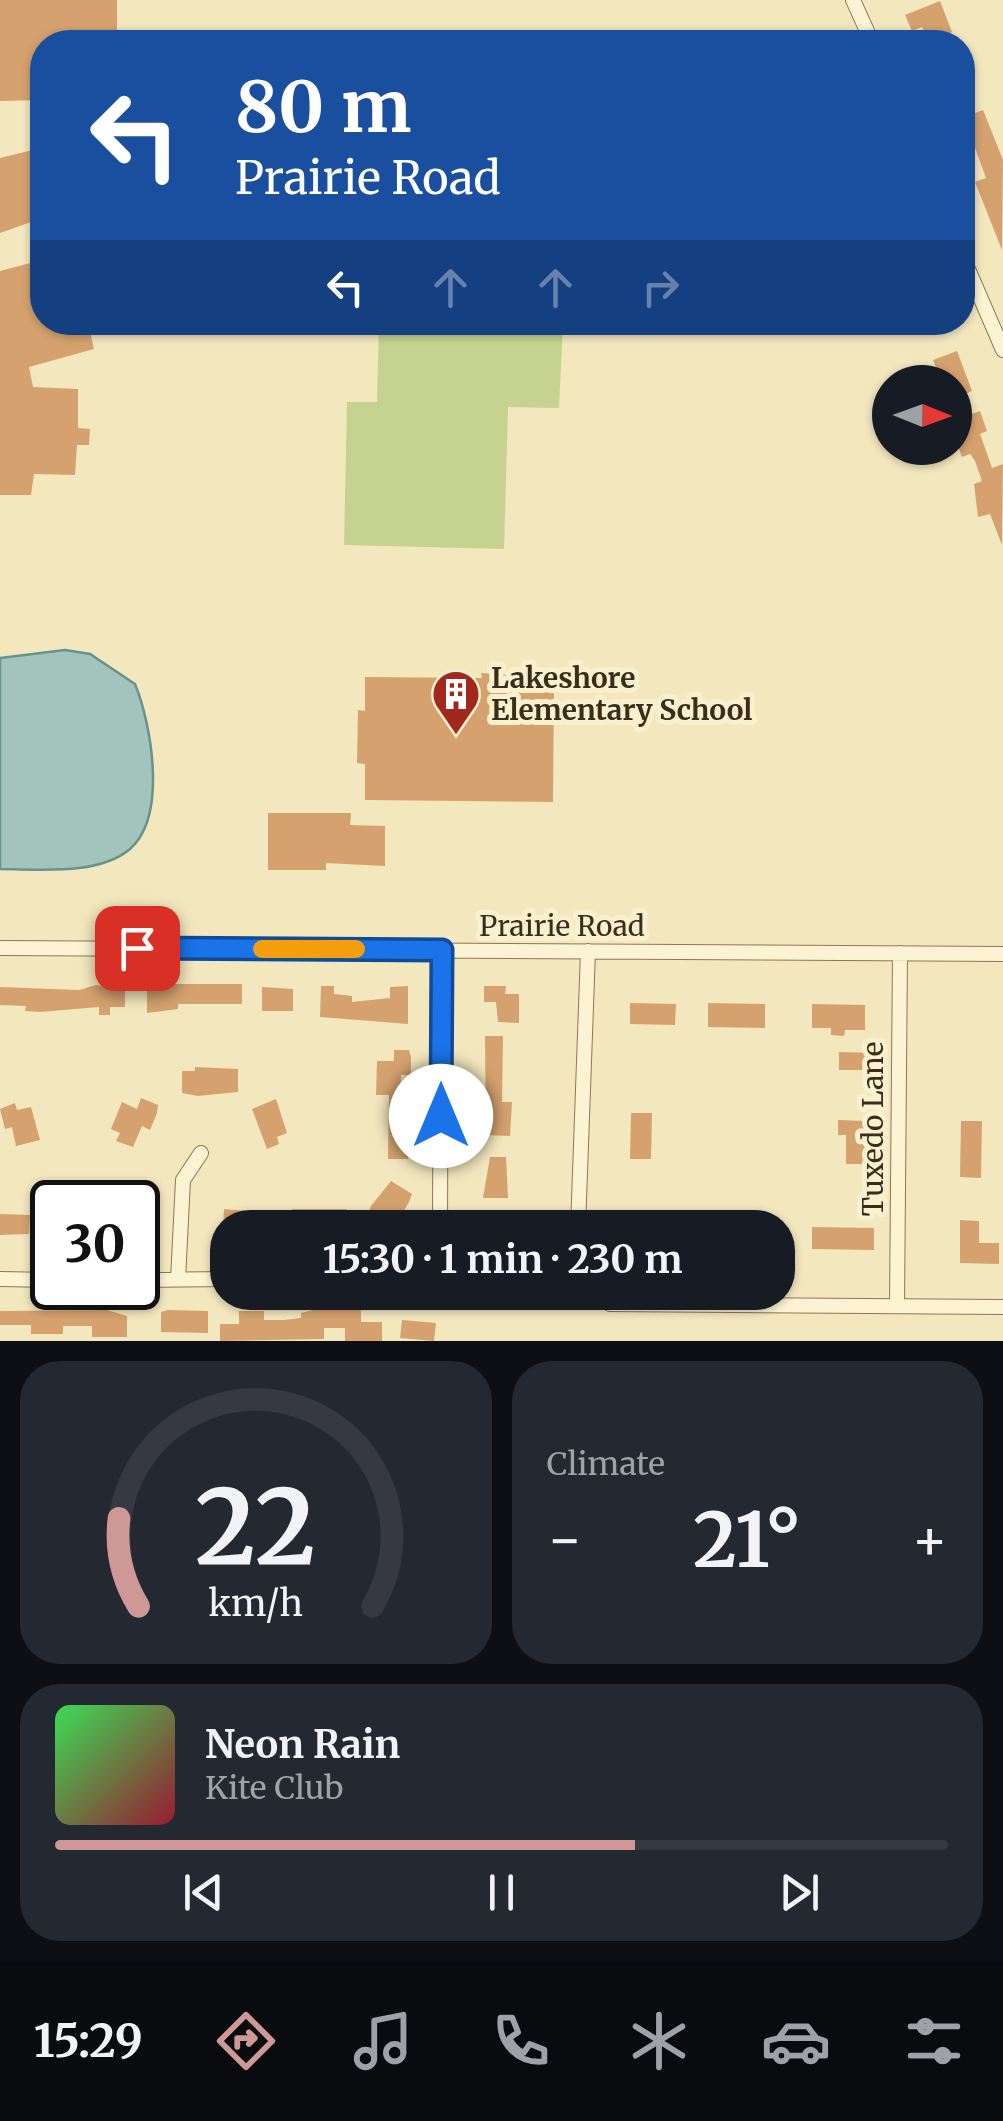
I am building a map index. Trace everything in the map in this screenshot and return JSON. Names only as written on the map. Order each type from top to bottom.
[{"type":"street","points":[[854,0],[867,30]]},
{"type":"street","points":[[975,285],[1003,350]]},
{"type":"street","name":"Prairie Road","points":[[0,948],[1003,954]]},
{"type":"street","points":[[440,1210],[442,950]]},
{"type":"street","points":[[579,1210],[588,951]]},
{"type":"street","name":"Tuxedo Lane","points":[[897,1306],[900,953]]},
{"type":"street","points":[[178,1280],[182,1180],[190,1163],[202,1153]]},
{"type":"street","points":[[0,1279],[30,1280]]},
{"type":"street","points":[[160,1280],[210,1279]]},
{"type":"street","points":[[795,1305],[1003,1307]]},
{"type":"green space","points":[[379,335],[562,335],[559,408],[508,407],[504,549],[344,545],[347,402],[377,402]]},
{"type":"water","points":[[65,650],[90,654],[135,684],[153,769],[149,815],[142,834],[130,849],[102,864],[68,869],[0,869],[0,658]]},
{"type":"building","points":[[0,0],[117,0],[117,30],[30,30],[30,100],[0,101]]},
{"type":"building","points":[[940,1],[951,30],[922,27],[912,30],[905,15]]},
{"type":"building","points":[[983,110],[1003,160],[1002,250],[975,182],[986,178],[975,148],[975,113]]},
{"type":"building","points":[[30,151],[30,222],[0,233],[0,158]]},
{"type":"building","points":[[30,263],[30,335],[91,335],[94,349],[29,367],[33,387],[78,389],[78,428],[90,429],[89,445],[77,445],[75,475],[34,474],[31,495],[0,495],[0,271]]},
{"type":"building","points":[[957,351],[962,365],[935,365],[933,360]]},
{"type":"building","points":[[980,411],[987,431],[980,434],[992,468],[1003,464],[1002,545],[990,514],[978,517],[974,484],[982,481],[972,457],[972,414]]},
{"type":"building","name":"Lakeshore Elementary School","points":[[481,673],[554,678],[553,802],[365,800],[365,764],[357,763],[358,710],[365,711],[365,677],[482,678]]},
{"type":"building","points":[[268,813],[351,813],[350,825],[385,826],[385,866],[326,863],[326,870],[268,870]]},
{"type":"building","points":[[147,984],[242,984],[242,1004],[178,1004],[178,1009],[147,1013]]},
{"type":"building","points":[[96,985],[125,988],[125,1007],[110,1007],[110,1015],[99,1015],[99,1007],[40,1012],[25,1011],[26,1006],[0,1005],[0,987],[79,990]]},
{"type":"building","points":[[321,986],[334,986],[334,994],[352,996],[352,1002],[390,998],[390,987],[408,986],[408,1024],[320,1017]]},
{"type":"building","points":[[484,986],[506,986],[505,994],[519,994],[519,1023],[498,1022],[496,1002],[484,1002]]},
{"type":"building","points":[[262,987],[293,989],[293,1011],[262,1011]]},
{"type":"building","points":[[630,1003],[676,1004],[675,1025],[630,1024]]},
{"type":"building","points":[[708,1003],[765,1004],[765,1028],[708,1027]]},
{"type":"building","points":[[812,1004],[865,1005],[865,1030],[845,1030],[844,1036],[831,1035],[831,1028],[812,1028]]},
{"type":"building","points":[[485,1036],[503,1036],[502,1102],[512,1102],[510,1136],[486,1135]]},
{"type":"building","points":[[394,1050],[409,1050],[411,1057],[411,1075],[401,1075],[400,1109],[411,1109],[408,1159],[388,1159],[389,1095],[376,1095],[377,1061],[394,1061]]},
{"type":"building","points":[[839,1052],[878,1053],[878,1070],[839,1070]]},
{"type":"building","points":[[195,1067],[238,1069],[238,1092],[198,1096],[182,1093],[182,1071],[195,1071]]},
{"type":"building","points":[[141,1098],[158,1105],[150,1130],[142,1126],[133,1147],[116,1141],[120,1133],[111,1129],[122,1102],[137,1109]]},
{"type":"building","points":[[276,1099],[287,1133],[277,1137],[279,1144],[267,1149],[252,1109]]},
{"type":"building","points":[[15,1103],[17,1110],[31,1107],[40,1140],[16,1146],[12,1127],[5,1129],[0,1109]]},
{"type":"building","points":[[631,1113],[652,1113],[651,1159],[630,1159]]},
{"type":"building","points":[[838,1120],[865,1121],[864,1140],[874,1140],[874,1164],[846,1164],[846,1135],[838,1135]]},
{"type":"building","points":[[961,1121],[982,1121],[981,1178],[960,1177]]},
{"type":"building","points":[[490,1157],[506,1157],[508,1198],[483,1198]]},
{"type":"building","points":[[391,1181],[412,1194],[404,1210],[370,1210]]},
{"type":"building","points":[[0,1214],[30,1215],[29,1234],[0,1235]]},
{"type":"building","points":[[960,1220],[979,1221],[979,1243],[999,1243],[999,1264],[960,1263]]},
{"type":"building","points":[[812,1227],[874,1228],[874,1250],[812,1249]]},
{"type":"building","points":[[107,1310],[127,1316],[127,1337],[92,1337],[92,1326],[63,1326],[63,1334],[31,1334],[31,1325],[0,1325],[0,1311]]},
{"type":"building","points":[[361,1310],[361,1322],[382,1322],[382,1341],[345,1341],[345,1328],[324,1328],[324,1339],[220,1341],[220,1324],[239,1324],[239,1311],[264,1311],[264,1320],[301,1318],[301,1313]]},
{"type":"building","points":[[208,1311],[208,1333],[161,1332],[161,1312]]},
{"type":"building","points":[[402,1320],[436,1323],[434,1341],[400,1338]]},
{"type":"slow traffic","points":[[262,949],[356,949]]},
{"type":"place","name":"Lakeshore Elementary School","points":[[456,736]]},
{"type":"route","points":[[137,948],[442,950],[441,1116]]}]
